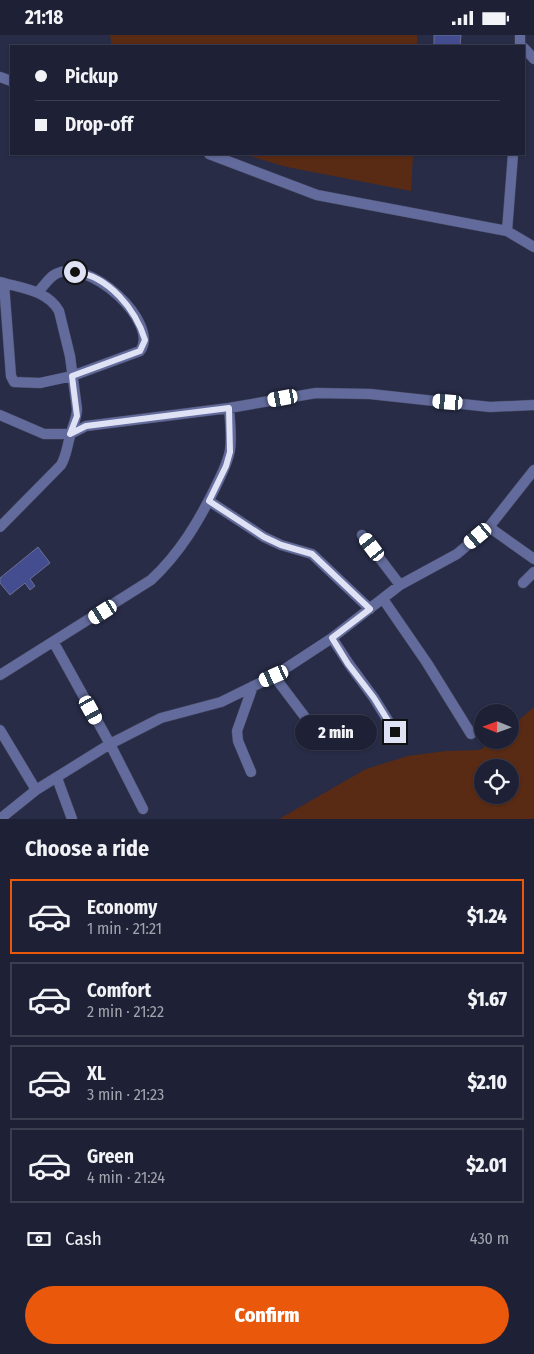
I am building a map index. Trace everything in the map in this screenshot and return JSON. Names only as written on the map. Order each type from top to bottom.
[{"type":"street","points":[[525,49],[534,59]]},
{"type":"street","points":[[212,155],[317,195],[507,231],[534,247]]},
{"type":"street","points":[[507,231],[513,155]]},
{"type":"street","points":[[0,527],[61,465],[67,453],[70,434],[77,416],[72,376],[70,356],[59,311],[50,299],[38,293],[2,283],[12,379],[14,382],[40,383],[72,376],[140,351],[145,340],[126,303],[91,276],[83,273],[60,273],[54,275],[38,293]]},
{"type":"street","points":[[0,415],[44,434],[70,434],[86,426],[229,408],[316,393],[370,394],[490,407],[534,405]]},
{"type":"street","points":[[0,675],[54,643],[151,580],[169,563],[185,542],[209,501],[226,466],[230,452],[229,408]]},
{"type":"street","points":[[0,819],[36,790],[110,744],[161,718],[221,702],[274,676],[332,638],[400,585],[452,558],[489,527],[534,469]]},
{"type":"street","points":[[209,501],[264,537],[281,545],[312,554],[370,609]]},
{"type":"street","points":[[489,527],[534,559]]},
{"type":"street","points":[[362,535],[400,585]]},
{"type":"street","points":[[523,583],[534,573]]},
{"type":"street","points":[[383,599],[427,663],[471,734]]},
{"type":"street","points":[[332,638],[395,732]]},
{"type":"street","points":[[54,643],[110,744],[143,809]]},
{"type":"street","points":[[274,676],[310,725]]},
{"type":"street","points":[[251,772],[238,741],[237,731],[253,686]]},
{"type":"street","points":[[0,730],[36,790]]},
{"type":"street","points":[[57,778],[72,819]]},
{"type":"shaded area","points":[[110,35],[417,35],[417,45],[112,45]]},
{"type":"shaded area","points":[[246,155],[413,155],[411,191],[287,167]]},
{"type":"shaded area","points":[[534,707],[534,819],[279,819],[366,769],[408,756],[446,751],[519,749],[519,720]]},
{"type":"building","points":[[434,35],[461,35],[460,45],[434,45]]},
{"type":"building","points":[[38,547],[50,563],[30,579],[35,586],[30,590],[25,583],[10,595],[0,583],[0,578]]},
{"type":"route","points":[[75,272],[91,276],[118,295],[126,303],[145,340],[144,346],[140,351],[72,376],[77,416],[70,434],[86,426],[229,408],[230,452],[226,466],[209,501],[264,537],[281,545],[312,554],[370,609],[332,638],[338,650],[374,698],[395,732]]}]
